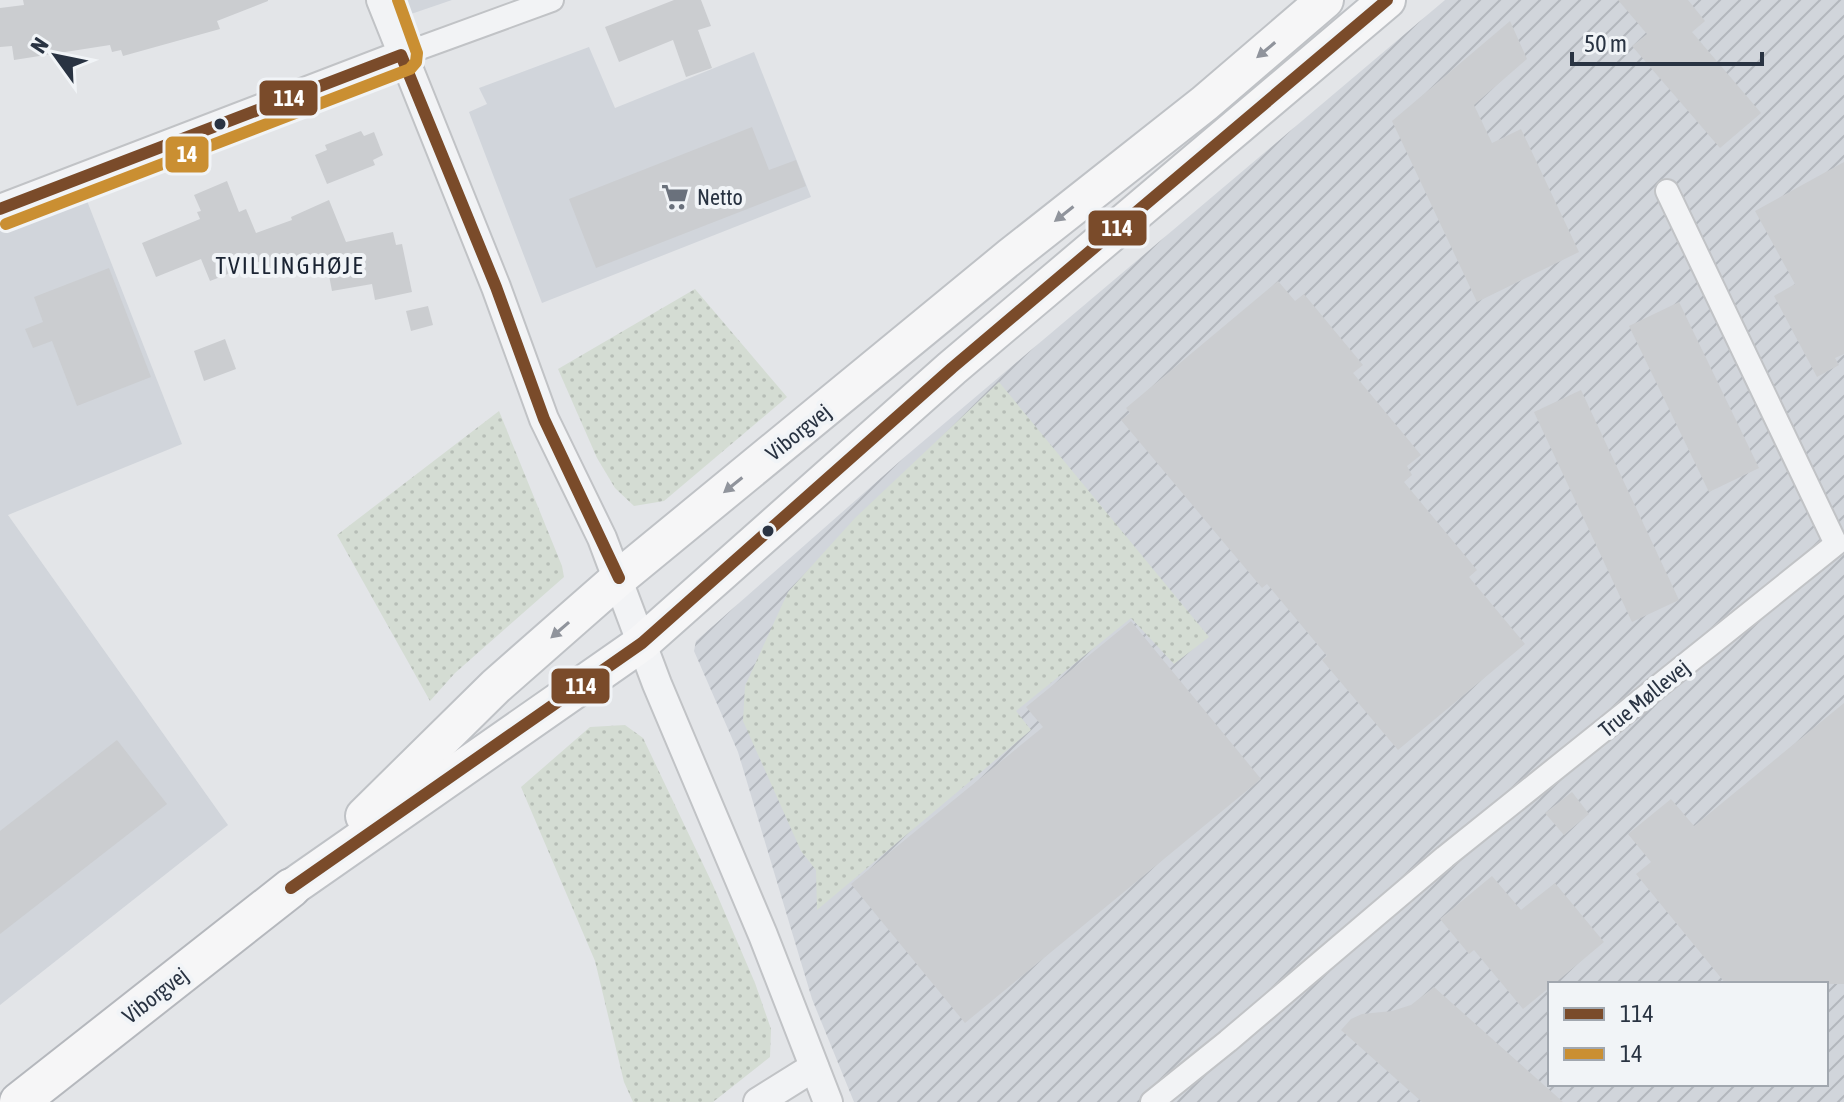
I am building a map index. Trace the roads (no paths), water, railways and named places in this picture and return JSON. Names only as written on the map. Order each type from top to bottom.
[{"type":"highway","name":"Viborgvej","points":[[19,1102],[291,888]]},
{"type":"main road","name":"Viborgvej","points":[[291,888],[496,686],[619,578],[1011,256],[1205,103],[1325,0]]},
{"type":"main road","name":"Viborgvej","points":[[291,888],[642,643],[952,368],[1387,0]]},
{"type":"street","points":[[381,0],[496,287],[544,419],[619,578],[642,643],[763,935],[828,1102]]},
{"type":"street","points":[[0,209],[552,0]]},
{"type":"street","name":"True Møllevej","points":[[1152,1102],[1445,857],[1836,544],[1667,191]]},
{"type":"street","points":[[758,1102],[814,1067]]},
{"type":"place","name":"Netto","points":[[675,197]]},
{"type":"district","name":"TVILLINGHØJE","points":[[290,266]]}]
